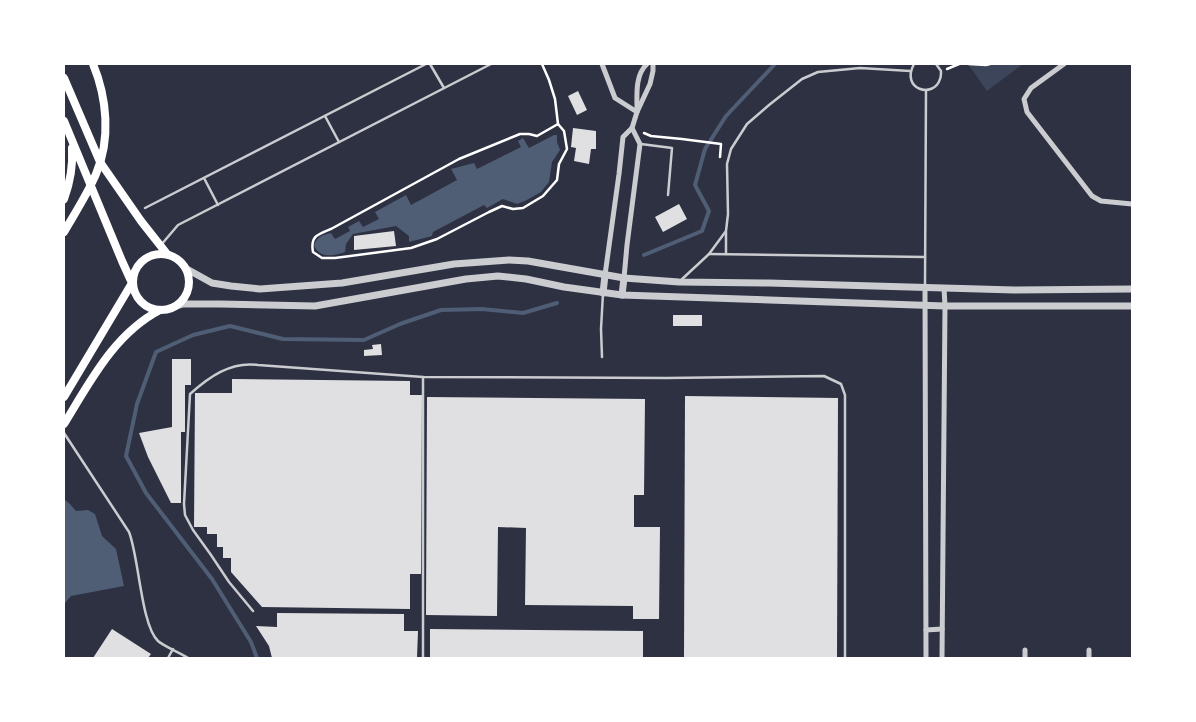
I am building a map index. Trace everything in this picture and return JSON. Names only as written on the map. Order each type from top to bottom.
[{"type":"main road","points":[[64,232],[96,174],[105,140],[106,118],[103,96],[93,64]]},
{"type":"main road","points":[[64,78],[100,162],[136,214],[167,254]]},
{"type":"main road","points":[[64,121],[134,291],[147,307],[160,310]]},
{"type":"main road","points":[[64,199],[72,170],[72,143]]},
{"type":"main road","points":[[64,397],[132,283],[133,274],[137,266],[142,260],[158,254],[167,254],[174,257],[185,268],[188,275],[189,283],[185,297],[173,307],[160,310],[147,317],[135,326],[109,353],[64,424]]},
{"type":"street","points":[[602,64],[616,98],[637,112]]},
{"type":"street","points":[[637,112],[637,81],[646,64]]},
{"type":"street","points":[[603,293],[622,137],[632,128],[650,84],[653,64]]},
{"type":"street","points":[[1064,64],[1030,88],[1024,99],[1027,112],[1092,196],[1101,201],[1132,204]]},
{"type":"street","points":[[622,296],[640,144],[632,128]]},
{"type":"street","points":[[185,268],[212,283],[260,288],[342,283],[454,264],[509,260],[528,261],[624,278],[679,282],[1014,290],[1132,290]]},
{"type":"street","points":[[173,307],[183,304],[315,306],[466,279],[498,276],[622,296],[945,306],[1132,306]]},
{"type":"street","points":[[925,288],[926,658]]},
{"type":"street","points":[[942,658],[944,288]]},
{"type":"street","points":[[926,630],[942,629]]},
{"type":"street","points":[[1025,650],[1025,658]]},
{"type":"street","points":[[1089,650],[1089,658]]},
{"type":"lane","points":[[145,208],[426,64]]},
{"type":"lane","points":[[430,64],[444,88]]},
{"type":"lane","points":[[160,246],[178,225],[492,64]]},
{"type":"lane","points":[[914,64],[910,71],[910,79],[914,86],[922,90],[932,89],[940,82],[941,71],[936,64]]},
{"type":"lane","points":[[726,254],[728,214],[727,164],[731,149],[747,124],[802,79],[818,72],[860,68],[910,71]]},
{"type":"lane","points":[[925,288],[926,90]]},
{"type":"lane","points":[[325,116],[339,142]]},
{"type":"lane","points":[[640,144],[672,148],[668,196]]},
{"type":"lane","points":[[204,178],[218,205]]},
{"type":"lane","points":[[679,282],[709,254],[726,230]]},
{"type":"lane","points":[[709,254],[925,257]]},
{"type":"lane","points":[[602,357],[603,293]]},
{"type":"lane","points":[[253,611],[200,542],[185,515],[190,394],[214,375],[227,368],[247,363],[424,377],[667,378],[824,376],[841,384],[845,395],[845,658]]},
{"type":"lane","points":[[423,658],[424,377]]},
{"type":"lane","points":[[64,433],[129,532],[134,546],[146,616],[153,635],[158,641],[188,658]]},
{"type":"lane","points":[[168,658],[173,649]]},
{"type":"path","points":[[542,64],[555,99],[558,124],[564,131],[567,149],[559,164],[557,180],[543,196],[523,208],[513,209],[502,206],[437,239],[411,248],[335,258],[322,258],[314,252],[312,244],[321,233],[459,159],[520,134],[537,136],[558,124]]},
{"type":"path","points":[[941,71],[959,64]]},
{"type":"path","points":[[969,64],[990,64]]},
{"type":"path","points":[[632,128],[651,136],[721,144]]},
{"type":"shaded area","points":[[968,64],[1023,64],[987,91]]},
{"type":"shaded area","points":[[557,135],[560,150],[552,162],[549,182],[541,192],[525,201],[517,204],[503,199],[487,208],[484,205],[433,232],[432,236],[409,242],[409,236],[396,226],[353,234],[346,244],[345,252],[336,255],[319,253],[314,245],[323,235],[331,233],[335,239],[350,231],[348,227],[359,221],[363,227],[379,219],[375,212],[406,195],[411,205],[457,180],[451,169],[474,163],[477,169],[521,147],[518,141],[523,138],[529,148]]},
{"type":"shaded area","points":[[64,499],[76,511],[88,510],[95,514],[102,536],[116,549],[124,586],[71,596],[64,604]]},
{"type":"building","points":[[578,91],[587,110],[577,115],[568,96]]},
{"type":"building","points":[[573,128],[596,131],[596,149],[591,149],[589,164],[574,161],[576,148],[571,147]]},
{"type":"building","points":[[679,204],[687,219],[663,232],[655,217]]},
{"type":"building","points":[[394,231],[396,246],[354,250],[354,236]]},
{"type":"building","points":[[673,315],[702,315],[702,326],[673,326]]},
{"type":"building","points":[[381,344],[382,355],[364,356],[364,350],[373,349],[372,345]]},
{"type":"building","points":[[172,359],[191,359],[191,385],[185,385],[185,432],[181,432],[181,503],[171,503],[148,457],[139,433],[172,427]]},
{"type":"building","points":[[232,379],[410,381],[410,395],[422,395],[421,574],[410,574],[410,609],[262,607],[231,572],[231,558],[223,558],[223,547],[217,547],[217,534],[207,534],[207,527],[194,527],[195,393],[232,393]]},
{"type":"building","points":[[685,396],[838,398],[837,658],[684,658]]},
{"type":"building","points":[[427,397],[645,399],[644,495],[634,495],[634,527],[660,527],[659,619],[633,619],[633,606],[525,605],[526,528],[498,527],[497,616],[426,615]]},
{"type":"building","points":[[277,613],[404,614],[404,631],[418,631],[417,658],[272,658],[269,646],[256,626],[277,627]]},
{"type":"building","points":[[112,629],[151,654],[148,658],[93,658]]},
{"type":"building","points":[[430,629],[643,631],[643,658],[430,658]]},
{"type":"waterway","points":[[644,255],[702,231],[709,211],[695,185],[705,149],[726,116],[775,64]]},
{"type":"waterway","points":[[257,658],[251,642],[212,579],[146,493],[126,456],[137,404],[156,352],[193,335],[230,326],[283,339],[364,340],[400,324],[441,310],[482,309],[523,313],[557,303]]}]
